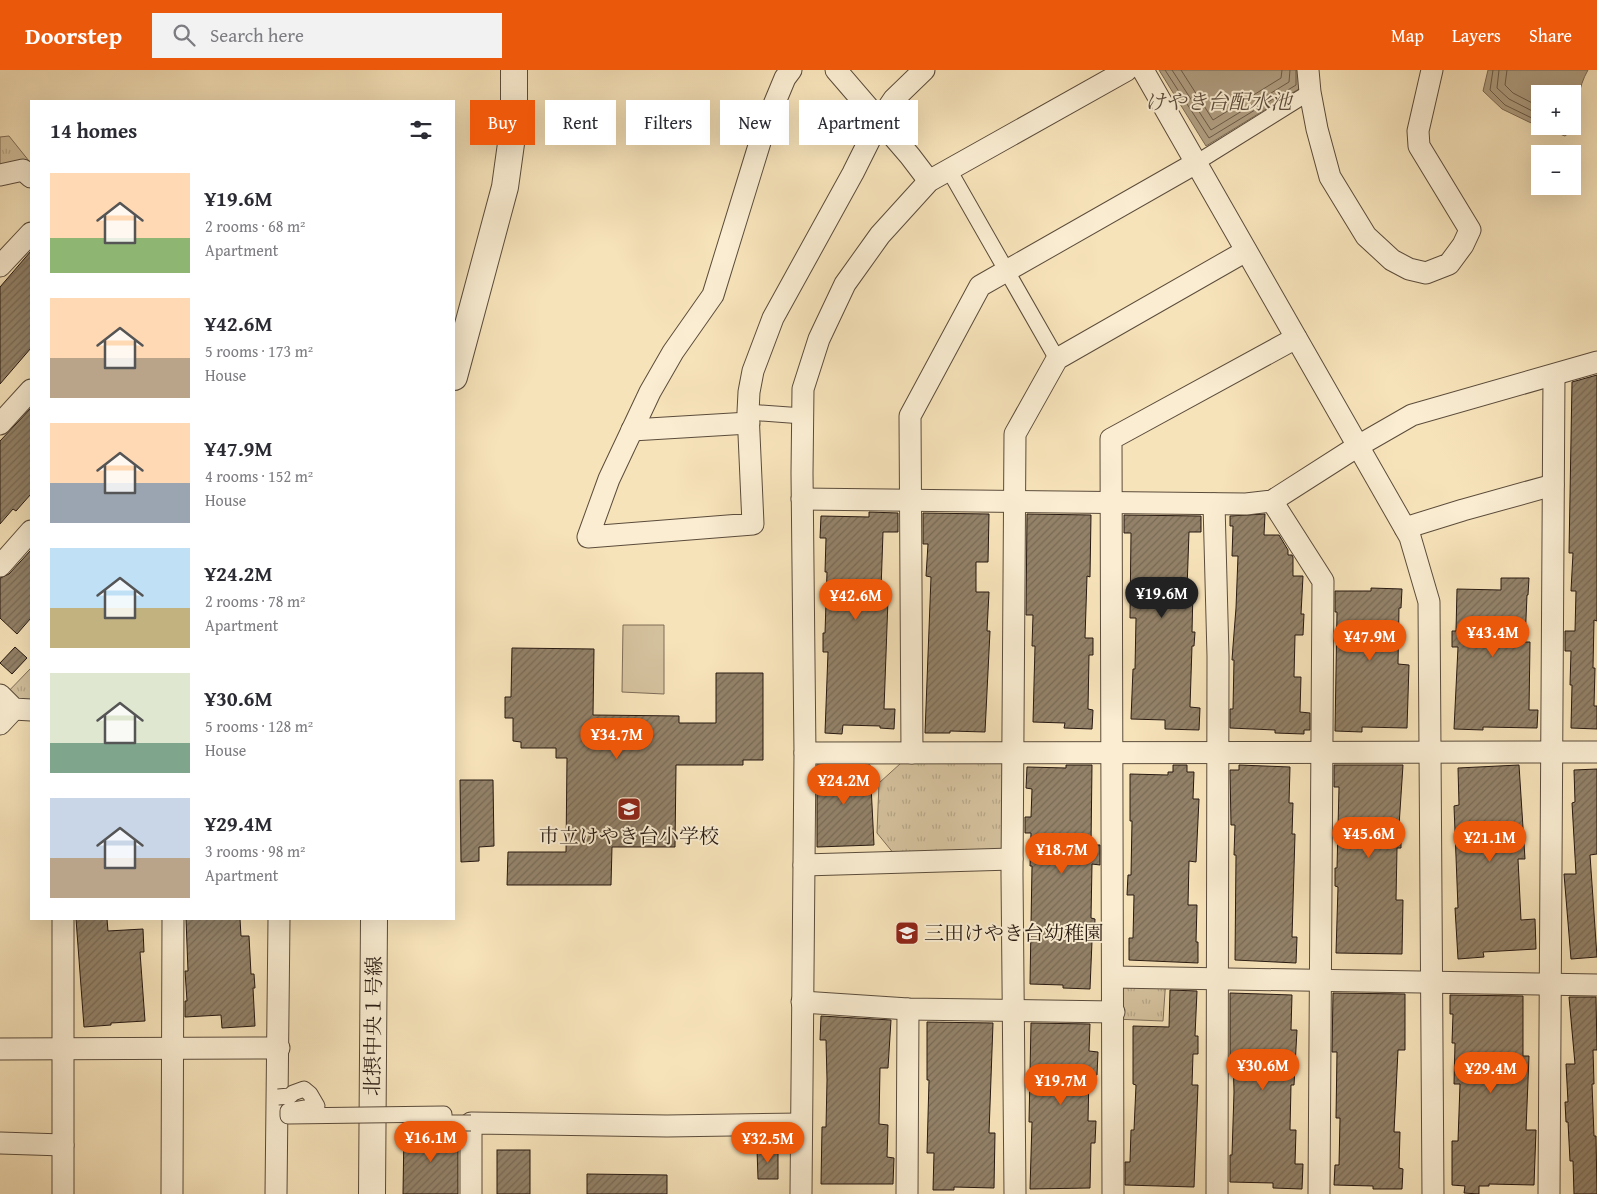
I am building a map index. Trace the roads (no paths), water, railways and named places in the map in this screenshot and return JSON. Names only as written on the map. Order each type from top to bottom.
[{"type":"street","points":[[455,373],[505,187],[514,122],[514,70]]},
{"type":"street","points":[[791,70],[785,78],[765,126],[713,295],[674,352],[650,392],[610,479],[588,537],[753,524],[748,418],[749,392],[753,372],[773,318],[867,145]]},
{"type":"street","points":[[836,70],[861,100]]},
{"type":"street","points":[[893,100],[924,70]]},
{"type":"street","points":[[801,1194],[805,753],[802,499],[803,389],[819,339],[845,284],[880,235],[929,181],[1127,70]]},
{"type":"street","points":[[1143,70],[1410,537],[1429,602],[1433,1194]]},
{"type":"street","points":[[1308,70],[1317,129],[1330,177],[1366,236],[1392,260],[1426,273],[1449,264],[1463,246],[1470,230],[1420,146],[1418,131],[1432,70]]},
{"type":"street","points":[[912,752],[910,416],[980,286],[1196,163],[1310,92]]},
{"type":"street","points":[[900,145],[929,181]]},
{"type":"street","points":[[0,175],[23,170],[30,176]]},
{"type":"street","points":[[949,170],[1006,272],[1058,359]]},
{"type":"street","points":[[0,266],[30,235]]},
{"type":"street","points":[[1015,1194],[1012,859],[1015,434],[1058,359],[1246,251]]},
{"type":"street","points":[[1114,1194],[1111,439],[1296,338]]},
{"type":"street","points":[[802,499],[1214,504],[1246,504],[1272,501],[1358,446],[1412,415],[1597,362]]},
{"type":"street","points":[[1549,1194],[1554,375]]},
{"type":"street","points":[[0,424],[30,391]]},
{"type":"street","points":[[632,430],[748,418],[803,416]]},
{"type":"street","points":[[1405,528],[1553,485]]},
{"type":"street","points":[[1272,501],[1323,581],[1318,1194]]},
{"type":"street","points":[[1214,504],[1218,656],[1218,1194]]},
{"type":"street","points":[[0,566],[30,532]]},
{"type":"street","points":[[805,753],[1597,752]]},
{"type":"street","points":[[804,865],[1012,859]]},
{"type":"street","points":[[63,1194],[62,1049],[64,920]]},
{"type":"street","points":[[172,1194],[173,920]]},
{"type":"street","points":[[276,1194],[279,920]]},
{"type":"street","name":"北摂中央１号線","points":[[372,1194],[374,920]]},
{"type":"street","points":[[1114,978],[1597,984]]},
{"type":"street","points":[[802,1002],[908,1009],[1114,1012]]},
{"type":"street","points":[[907,1194],[908,1009]]},
{"type":"street","points":[[0,1049],[278,1048]]},
{"type":"street","points":[[278,1097],[290,1096],[304,1089],[310,1094],[317,1106],[288,1110],[288,1116],[444,1114],[444,1119],[421,1119],[421,1123],[667,1126],[802,1124]]},
{"type":"street","points":[[471,1123],[471,1194]]},
{"type":"street","points":[[0,1143],[63,1145]]},
{"type":"water","name":"けやき台配水池","points":[[1159,70],[1301,70],[1302,87],[1206,146]]},
{"type":"water","points":[[1488,70],[1588,70],[1581,88],[1581,85],[1531,85],[1531,123],[1502,109],[1483,91]]},
{"type":"place","name":"市立けやき台小学校","points":[[629,809]]},
{"type":"place","name":"三田けやき台幼稚園","points":[[907,933]]}]
